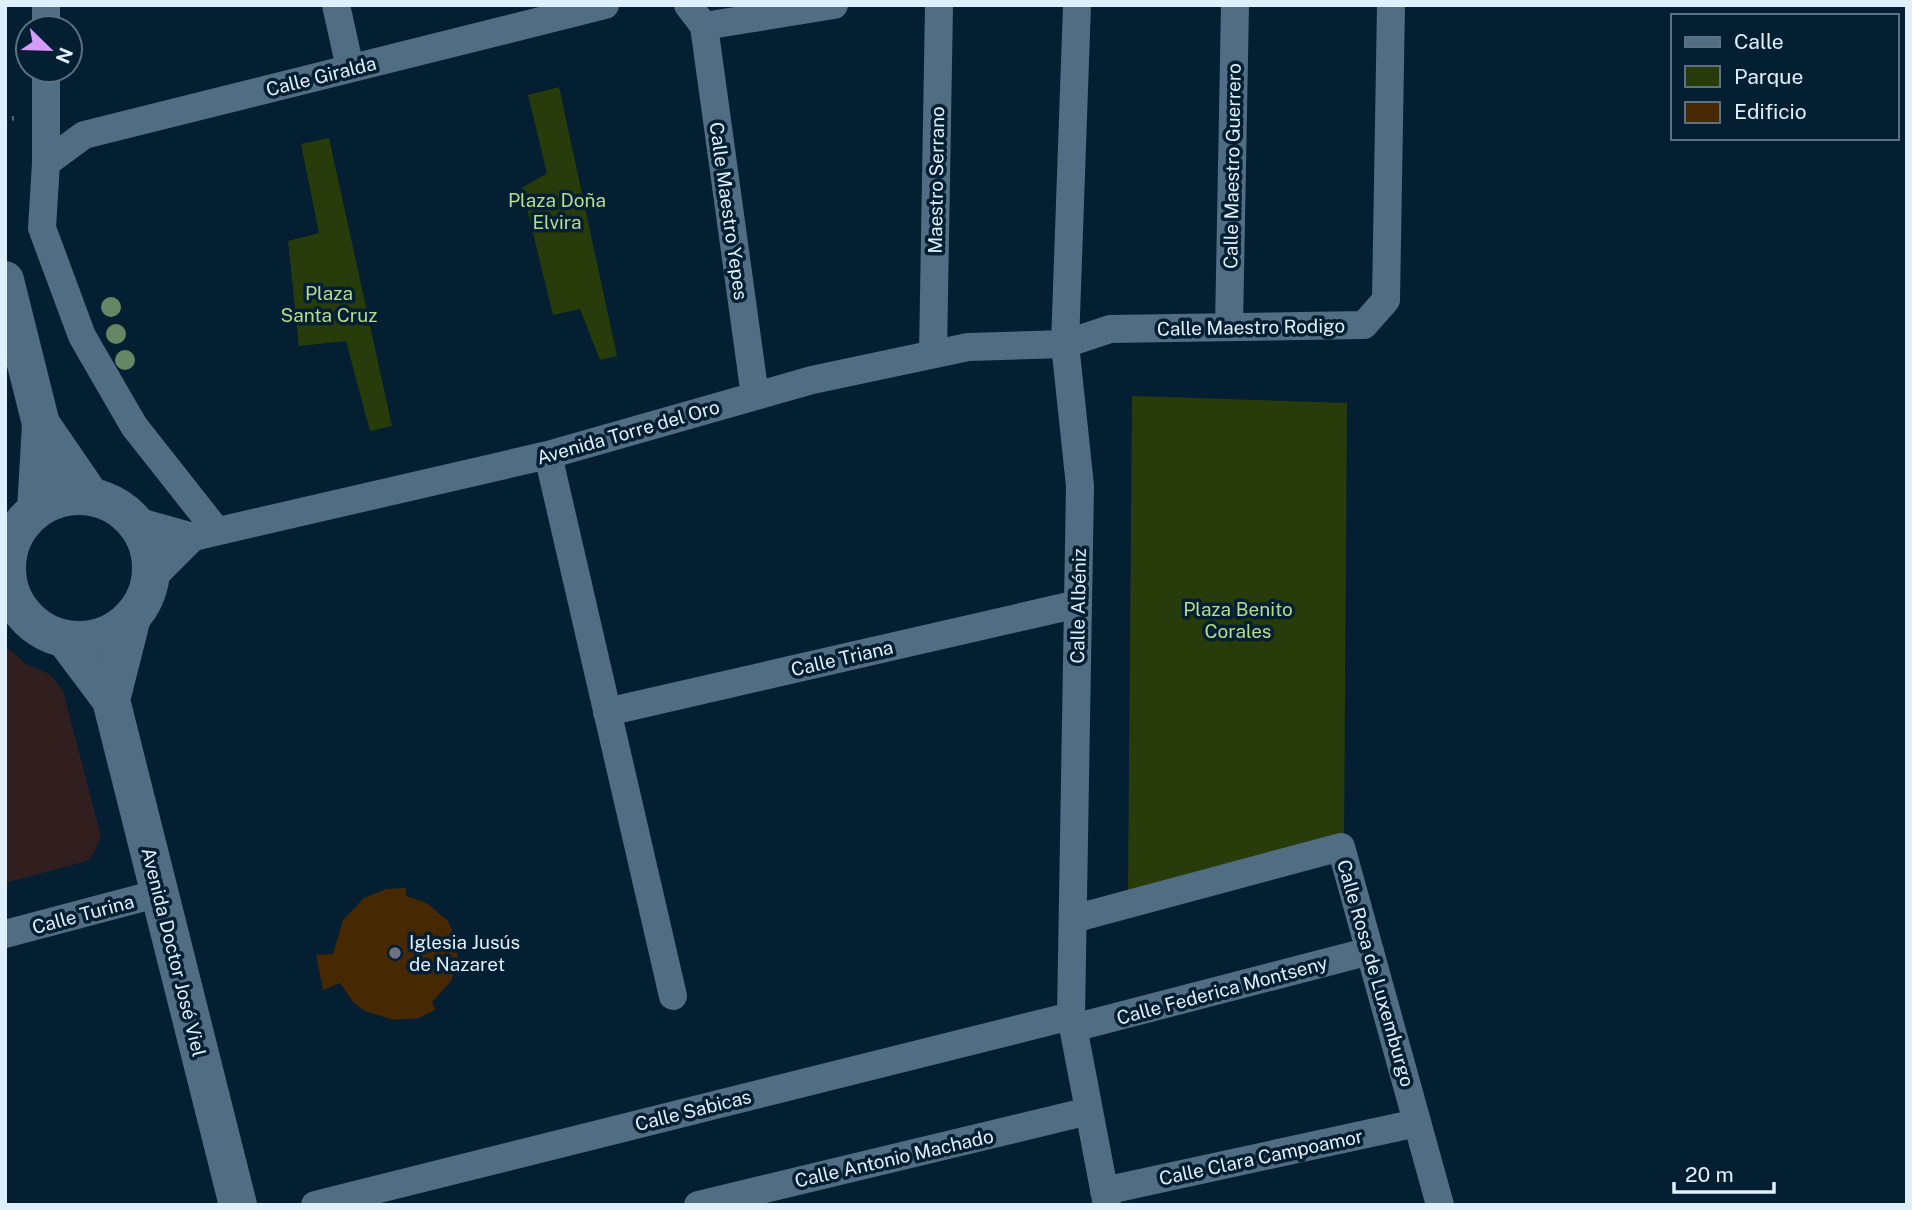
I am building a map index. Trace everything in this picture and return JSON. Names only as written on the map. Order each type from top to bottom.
[{"type":"street","points":[[336,5],[350,68]]},
{"type":"street","name":"Calle Giralda","points":[[46,163],[84,135],[605,5]]},
{"type":"street","name":"Calle Maestro Yepes","points":[[755,396],[696,15],[834,5]]},
{"type":"street","name":"Maestro Serrano","points":[[933,354],[939,5]]},
{"type":"street","name":"Calle Albéniz","points":[[1077,5],[1065,344],[1080,486],[1072,1022],[1105,1198]]},
{"type":"street","name":"Calle Maestro Guerrero","points":[[1229,327],[1235,5]]},
{"type":"street","name":"Calle Maestro Rodigo","points":[[1065,344],[1110,329],[1364,325],[1386,300],[1391,5]]},
{"type":"street","points":[[46,84],[46,163],[42,228],[82,336],[134,426],[204,534],[149,580]]},
{"type":"street","points":[[5,280],[41,424],[36,510]]},
{"type":"street","name":"Avenida Torre del Oro","points":[[132,520],[204,534],[548,456],[812,380],[968,346],[1065,344]]},
{"type":"street","points":[[41,424],[91,497]]},
{"type":"street","points":[[548,456],[673,996]]},
{"type":"street","points":[[91,497],[117,507],[132,520],[148,548],[149,580],[144,600],[132,617],[118,629],[84,640],[66,639],[46,633],[29,621],[16,604],[8,585],[6,564],[11,543],[21,524],[36,510],[53,500],[91,497]]},
{"type":"street","name":"Calle Triana","points":[[607,712],[1078,604]]},
{"type":"street","name":"Avenida Doctor José Viel","points":[[111,699],[132,617]]},
{"type":"street","name":"Avenida Doctor José Viel","points":[[66,639],[111,699],[238,1205]]},
{"type":"street","name":"Calle Rosa de Luxemburgo","points":[[1073,919],[1341,847],[1440,1205]]},
{"type":"street","name":"Calle Turina","points":[[5,934],[160,893]]},
{"type":"street","name":"Calle Federica Montseny","points":[[1072,1022],[1370,951]]},
{"type":"street","name":"Calle Sabicas","points":[[315,1205],[1072,1022]]},
{"type":"street","name":"Calle Antonio Machado","points":[[698,1205],[1089,1111]]},
{"type":"street","name":"Calle Clara Campoamor","points":[[1105,1198],[1418,1123]]},
{"type":"shaded area","points":[[5,646],[26,664],[51,675],[63,691],[101,836],[87,861],[5,883]]},
{"type":"green space","name":"Plaza Doña Elvira","points":[[559,87],[617,356],[600,360],[580,309],[553,315],[522,188],[547,173],[528,95]]},
{"type":"green space","name":"Plaza Santa Cruz","points":[[329,138],[392,426],[370,431],[346,341],[299,346],[288,241],[319,233],[301,144]]},
{"type":"green space","name":"Plaza Benito Corales","points":[[1132,396],[1347,403],[1344,837],[1128,893]]},
{"type":"building","name":"Iglesia Jusús de Nazaret","points":[[406,888],[406,896],[427,903],[448,921],[456,941],[458,960],[451,981],[432,1002],[435,1010],[419,1018],[394,1020],[365,1011],[354,1003],[340,983],[323,990],[316,955],[333,954],[343,920],[364,898],[386,889]]},
{"type":"place","name":"Iglesia Jusús de Nazaret","points":[[395,953]]}]
